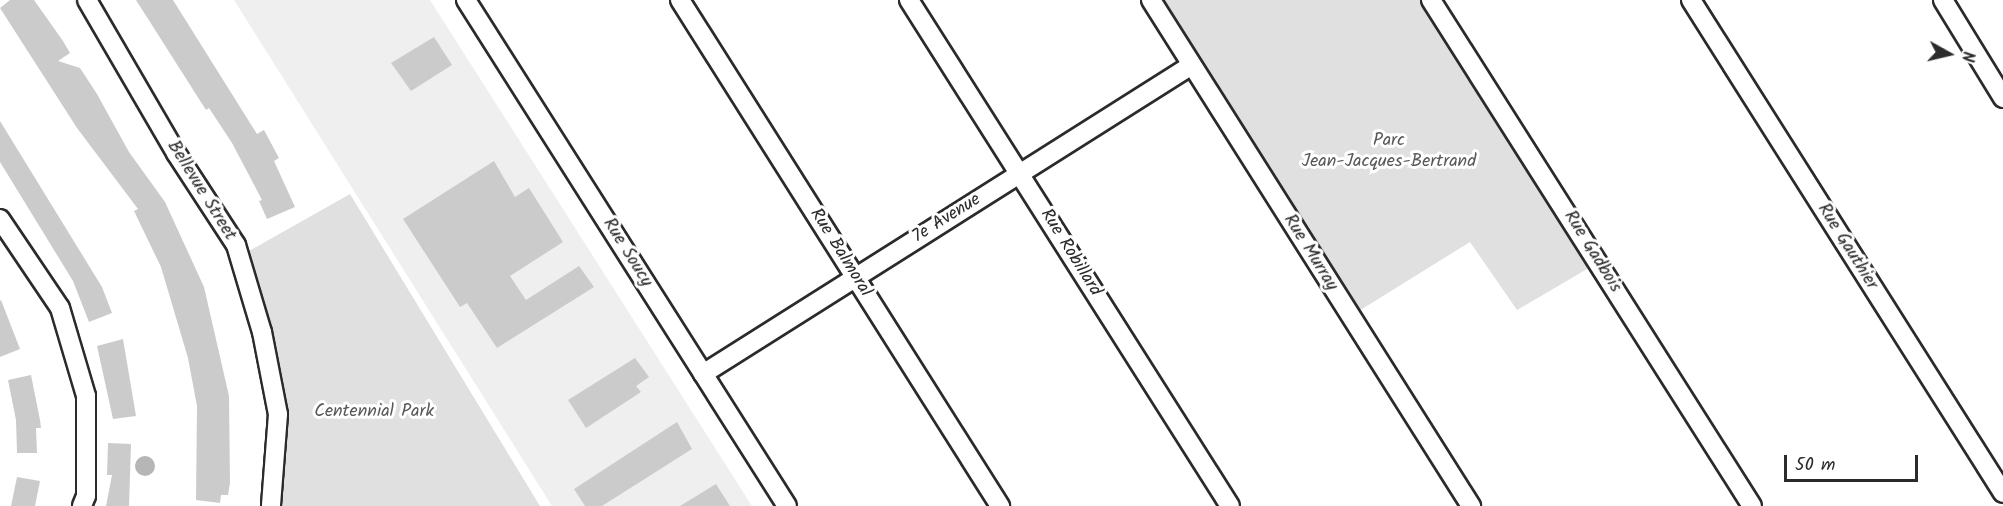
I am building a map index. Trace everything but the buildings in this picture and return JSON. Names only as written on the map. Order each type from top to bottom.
[{"type":"street","name":"Bellevue Street","points":[[87,0],[176,153],[236,245],[262,332],[278,414],[271,506]]},
{"type":"street","name":"Rue Soucy","points":[[466,0],[787,506]]},
{"type":"street","name":"Rue Balmoral","points":[[680,0],[1000,506]]},
{"type":"street","name":"Rue Robillard","points":[[909,0],[1230,506]]},
{"type":"street","name":"Rue Murray","points":[[1151,0],[1471,506]]},
{"type":"street","name":"Rue Gadbois","points":[[1431,0],[1752,506]]},
{"type":"street","name":"Rue Gauthier","points":[[1690,0],[2003,493]]},
{"type":"street","points":[[1943,0],[2003,98]]},
{"type":"street","name":"7e Avenue","points":[[703,374],[1192,65]]},
{"type":"street","points":[[0,219],[60,308],[86,396],[86,496],[82,506]]},
{"type":"shaded area","points":[[234,0],[430,0],[752,506],[552,506]]},
{"type":"shaded area","points":[[145,456],[152,459],[155,466],[152,473],[145,476],[138,473],[135,466],[138,459]]},
{"type":"green space","name":"Parc Jean-Jacques-Bertrand","points":[[1154,0],[1429,0],[1599,262],[1517,310],[1470,242],[1354,314]]},
{"type":"green space","name":"Centennial Park","points":[[350,194],[540,506],[279,506],[284,465],[277,359],[249,251]]}]
